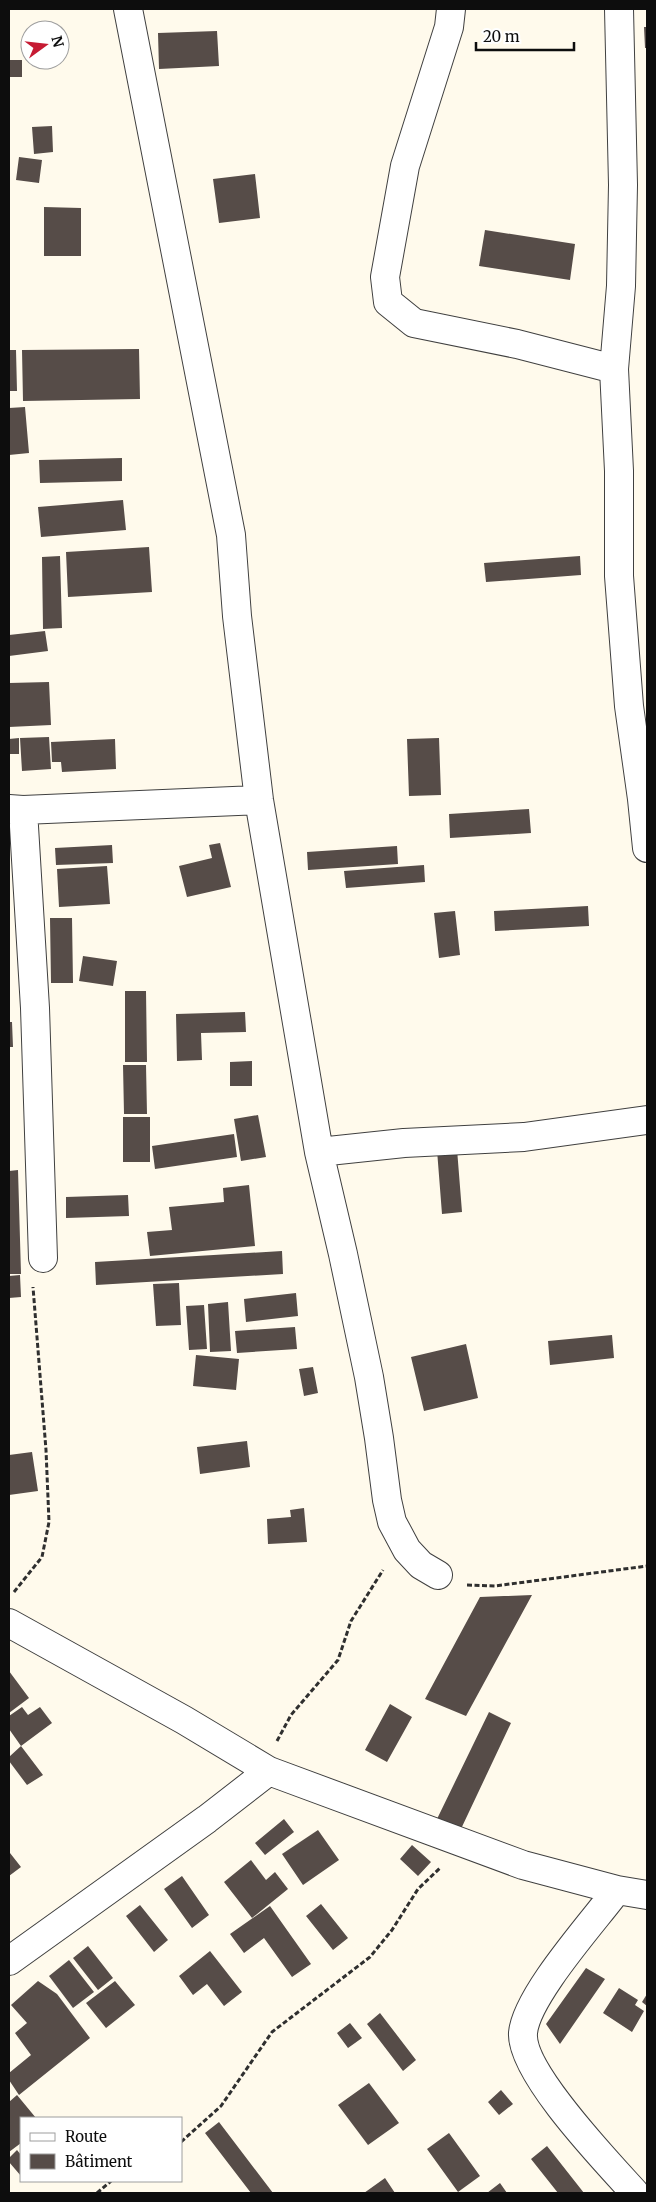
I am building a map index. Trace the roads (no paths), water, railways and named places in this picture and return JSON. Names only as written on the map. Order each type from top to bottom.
[{"type":"street","points":[[128,9],[231,535],[237,616],[259,800],[319,1152],[343,1254],[380,1438],[387,1500],[392,1522],[407,1550],[421,1566],[438,1575]]},
{"type":"street","points":[[451,9],[449,27],[405,166],[384,277],[388,302],[414,323],[517,344],[614,369]]},
{"type":"street","points":[[618,9],[623,185],[621,286],[614,369],[620,471],[620,576],[629,706],[647,848]]},
{"type":"street","points":[[43,1258],[35,1008],[16,810],[259,800]]},
{"type":"street","points":[[319,1152],[404,1143],[524,1137],[647,1120]]},
{"type":"street","points":[[9,1623],[184,1720],[269,1770],[464,1845],[523,1865],[618,1890],[647,1895]]},
{"type":"street","points":[[9,1961],[207,1820],[269,1770]]},
{"type":"street","points":[[618,1890],[549,1978],[532,2008],[523,2033],[529,2060],[566,2114],[635,2193]]}]
